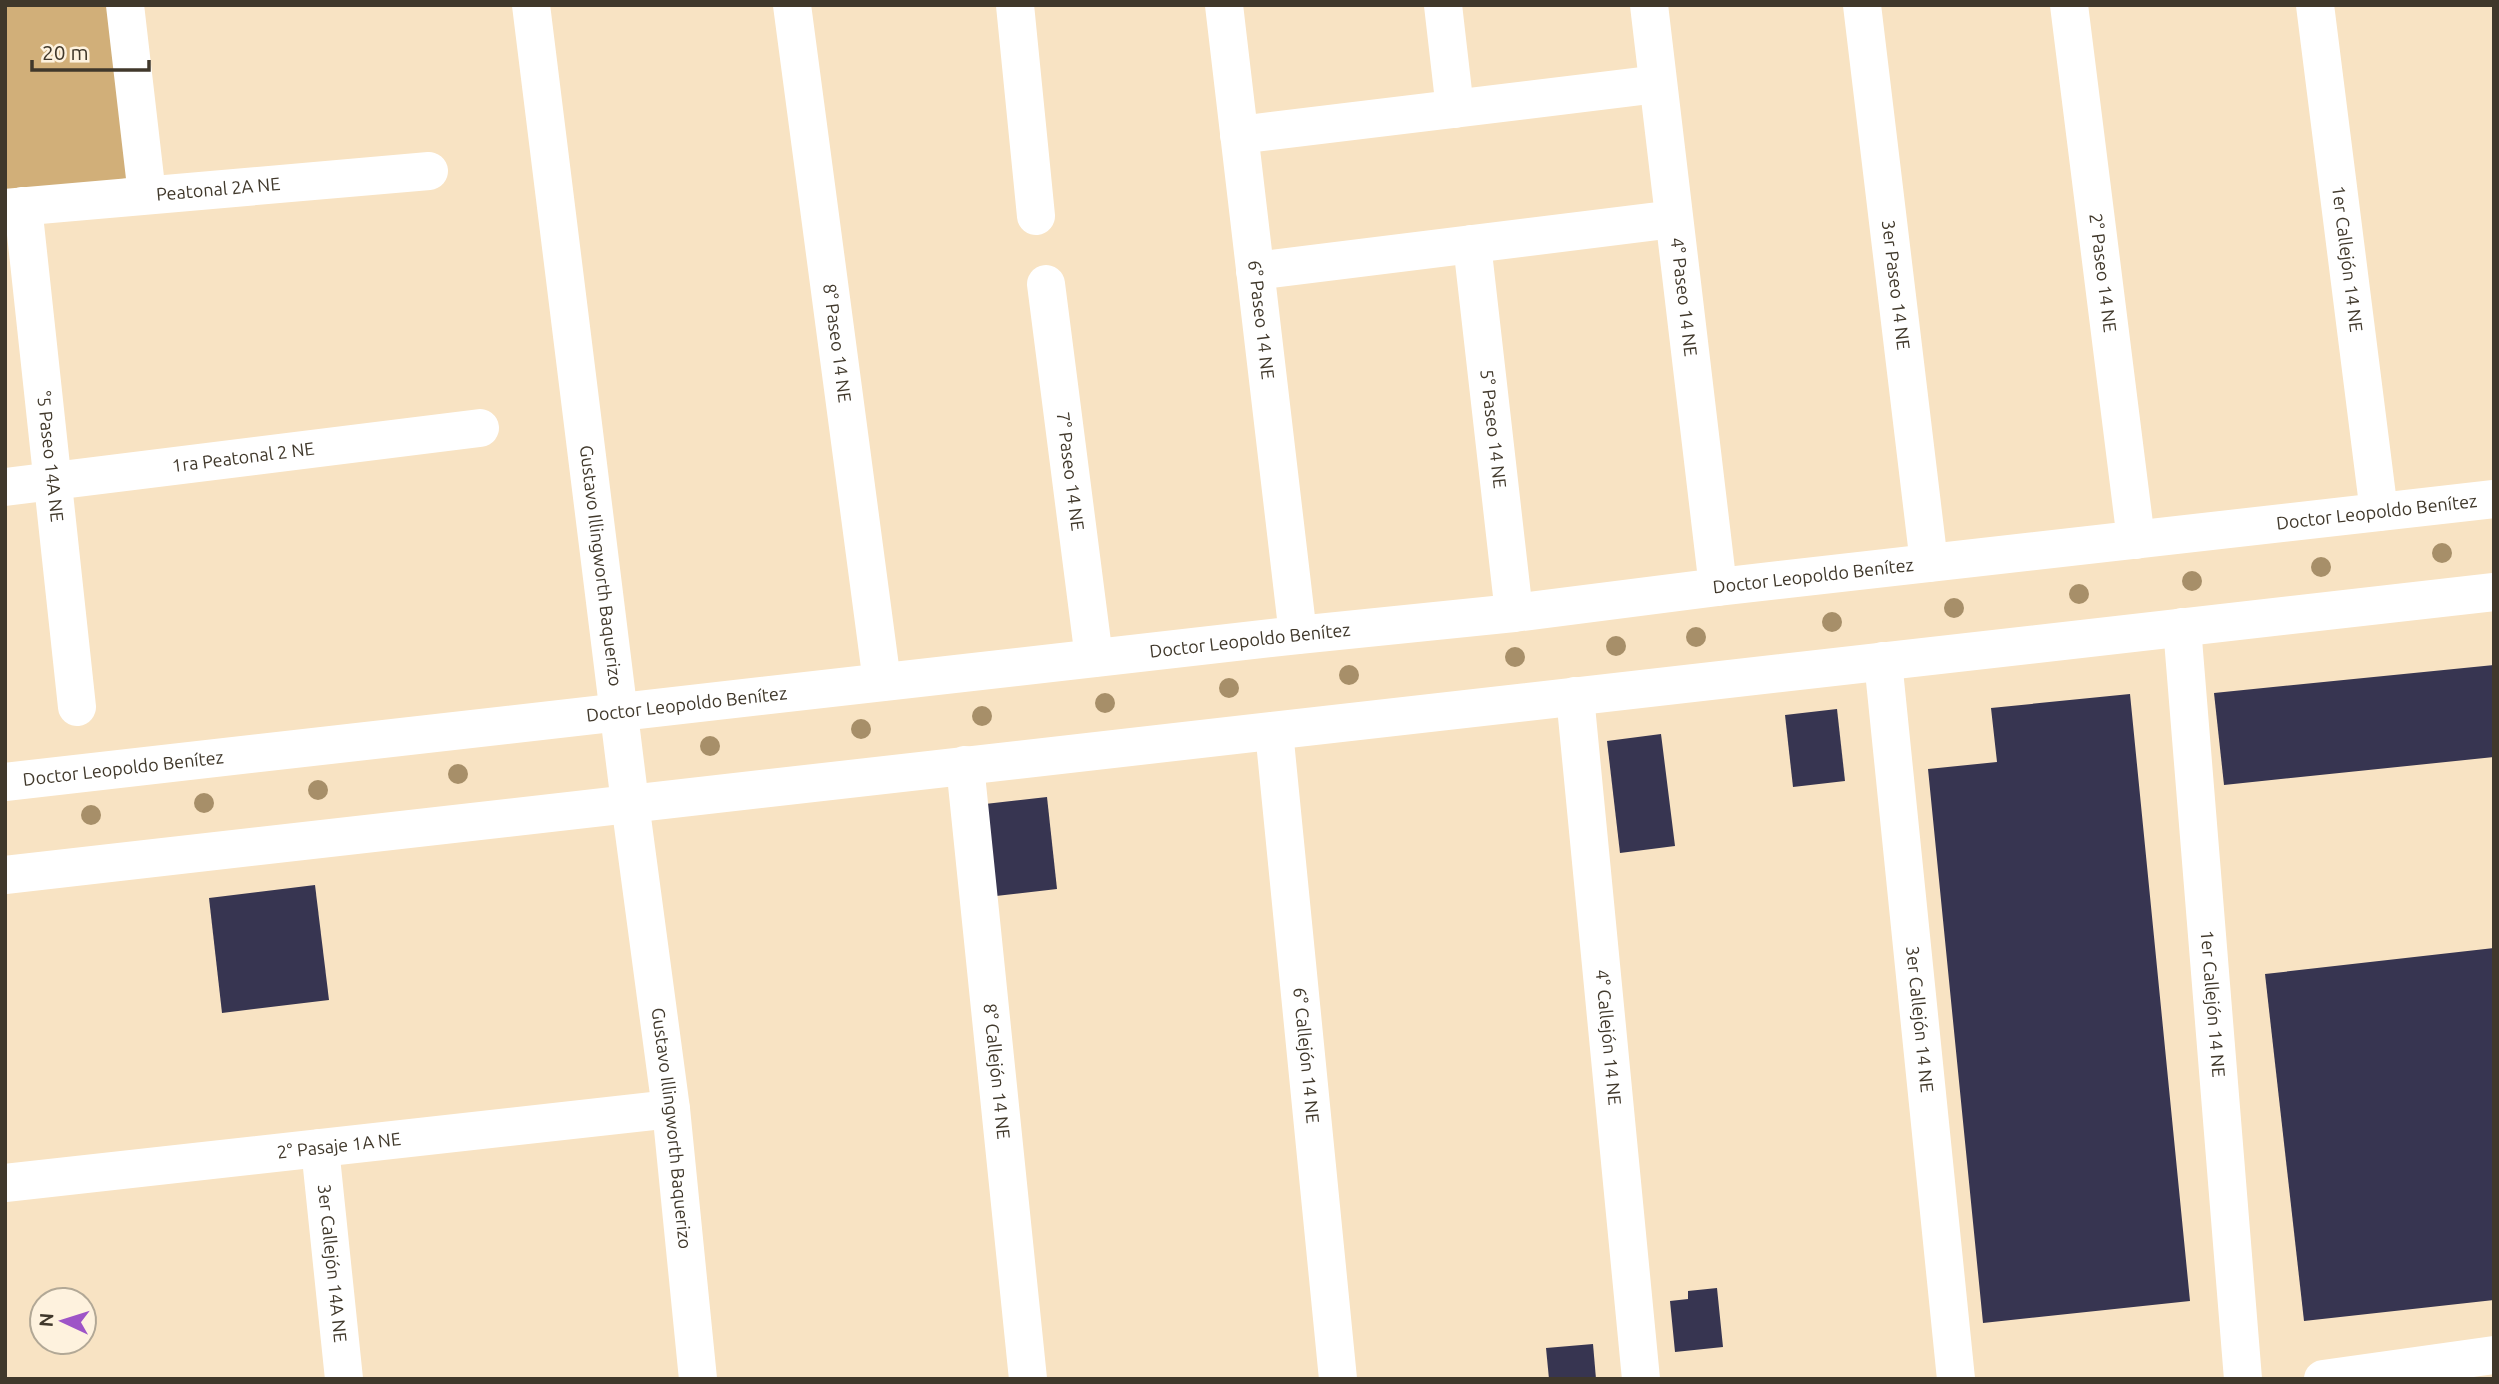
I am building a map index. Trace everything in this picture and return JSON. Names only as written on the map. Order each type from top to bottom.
[{"type":"street","points":[[125,5],[147,195]]},
{"type":"street","name":"Gustavo Illingworth Baquerizo","points":[[531,5],[630,803],[671,1109],[698,1379]]},
{"type":"street","name":"8° Paseo 14 NE","points":[[792,5],[882,682]]},
{"type":"street","points":[[1016,5],[1036,216]]},
{"type":"street","name":"6° Paseo 14 NE","points":[[1224,5],[1298,635]]},
{"type":"street","points":[[1443,5],[1455,108]]},
{"type":"street","name":"4° Paseo 14 NE","points":[[1649,5],[1718,587]]},
{"type":"street","name":"3er Paseo 14 NE","points":[[1863,5],[1930,563]]},
{"type":"street","name":"2° Paseo 14 NE","points":[[2069,5],[2136,540]]},
{"type":"street","name":"1er Callejón 14 NE","points":[[2315,5],[2379,512]]},
{"type":"street","points":[[1239,135],[1658,83]]},
{"type":"street","name":"Peatonal 2A NE","points":[[14,207],[429,171]]},
{"type":"street","name":"°5 Paseo 14A NE","points":[[14,207],[54,481],[77,707]]},
{"type":"street","points":[[1255,271],[1674,219]]},
{"type":"street","name":"5° Paseo 14 NE","points":[[1472,244],[1514,613]]},
{"type":"street","name":"7° Paseo 14 NE","points":[[1046,284],[1094,658]]},
{"type":"street","name":"1ra Peatonal 2 NE","points":[[5,487],[480,428]]},
{"type":"street","name":"Doctor Leopoldo Benítez","points":[[5,782],[1298,635],[1514,613],[1718,587],[2494,499]]},
{"type":"street","points":[[5,875],[2494,592]]},
{"type":"street","name":"1er Callejón 14 NE","points":[[2182,627],[2244,1379]]},
{"type":"street","name":"3er Callejón 14 NE","points":[[1883,661],[1956,1379]]},
{"type":"street","name":"4° Callejón 14 NE","points":[[1575,696],[1641,1379]]},
{"type":"street","name":"6° Callejón 14 NE","points":[[1274,731],[1338,1379]]},
{"type":"street","name":"8° Callejón 14 NE","points":[[965,765],[1028,1379]]},
{"type":"street","name":"2° Pasaje 1A NE","points":[[5,1183],[671,1109]]},
{"type":"street","name":"3er Callejón 14A NE","points":[[320,1148],[344,1379]]},
{"type":"street","points":[[2323,1379],[2494,1355]]},
{"type":"shaded area","points":[[5,5],[107,5],[128,178],[5,199]]},
{"type":"building","points":[[2494,665],[2494,757],[2224,785],[2214,693]]},
{"type":"building","points":[[2130,694],[2190,1301],[1983,1323],[1928,769],[1997,762],[1991,708]]},
{"type":"building","points":[[1837,709],[1845,781],[1793,787],[1785,715]]},
{"type":"building","points":[[1661,734],[1675,846],[1620,853],[1607,741]]},
{"type":"building","points":[[1047,797],[1057,889],[996,896],[985,804]]},
{"type":"building","points":[[315,885],[329,1000],[222,1013],[209,898]]},
{"type":"building","points":[[2494,948],[2494,1300],[2304,1321],[2265,974]]},
{"type":"building","points":[[1717,1288],[1723,1347],[1675,1352],[1670,1301],[1688,1299],[1688,1291]]},
{"type":"building","points":[[1593,1344],[1596,1379],[1549,1379],[1546,1348]]}]
